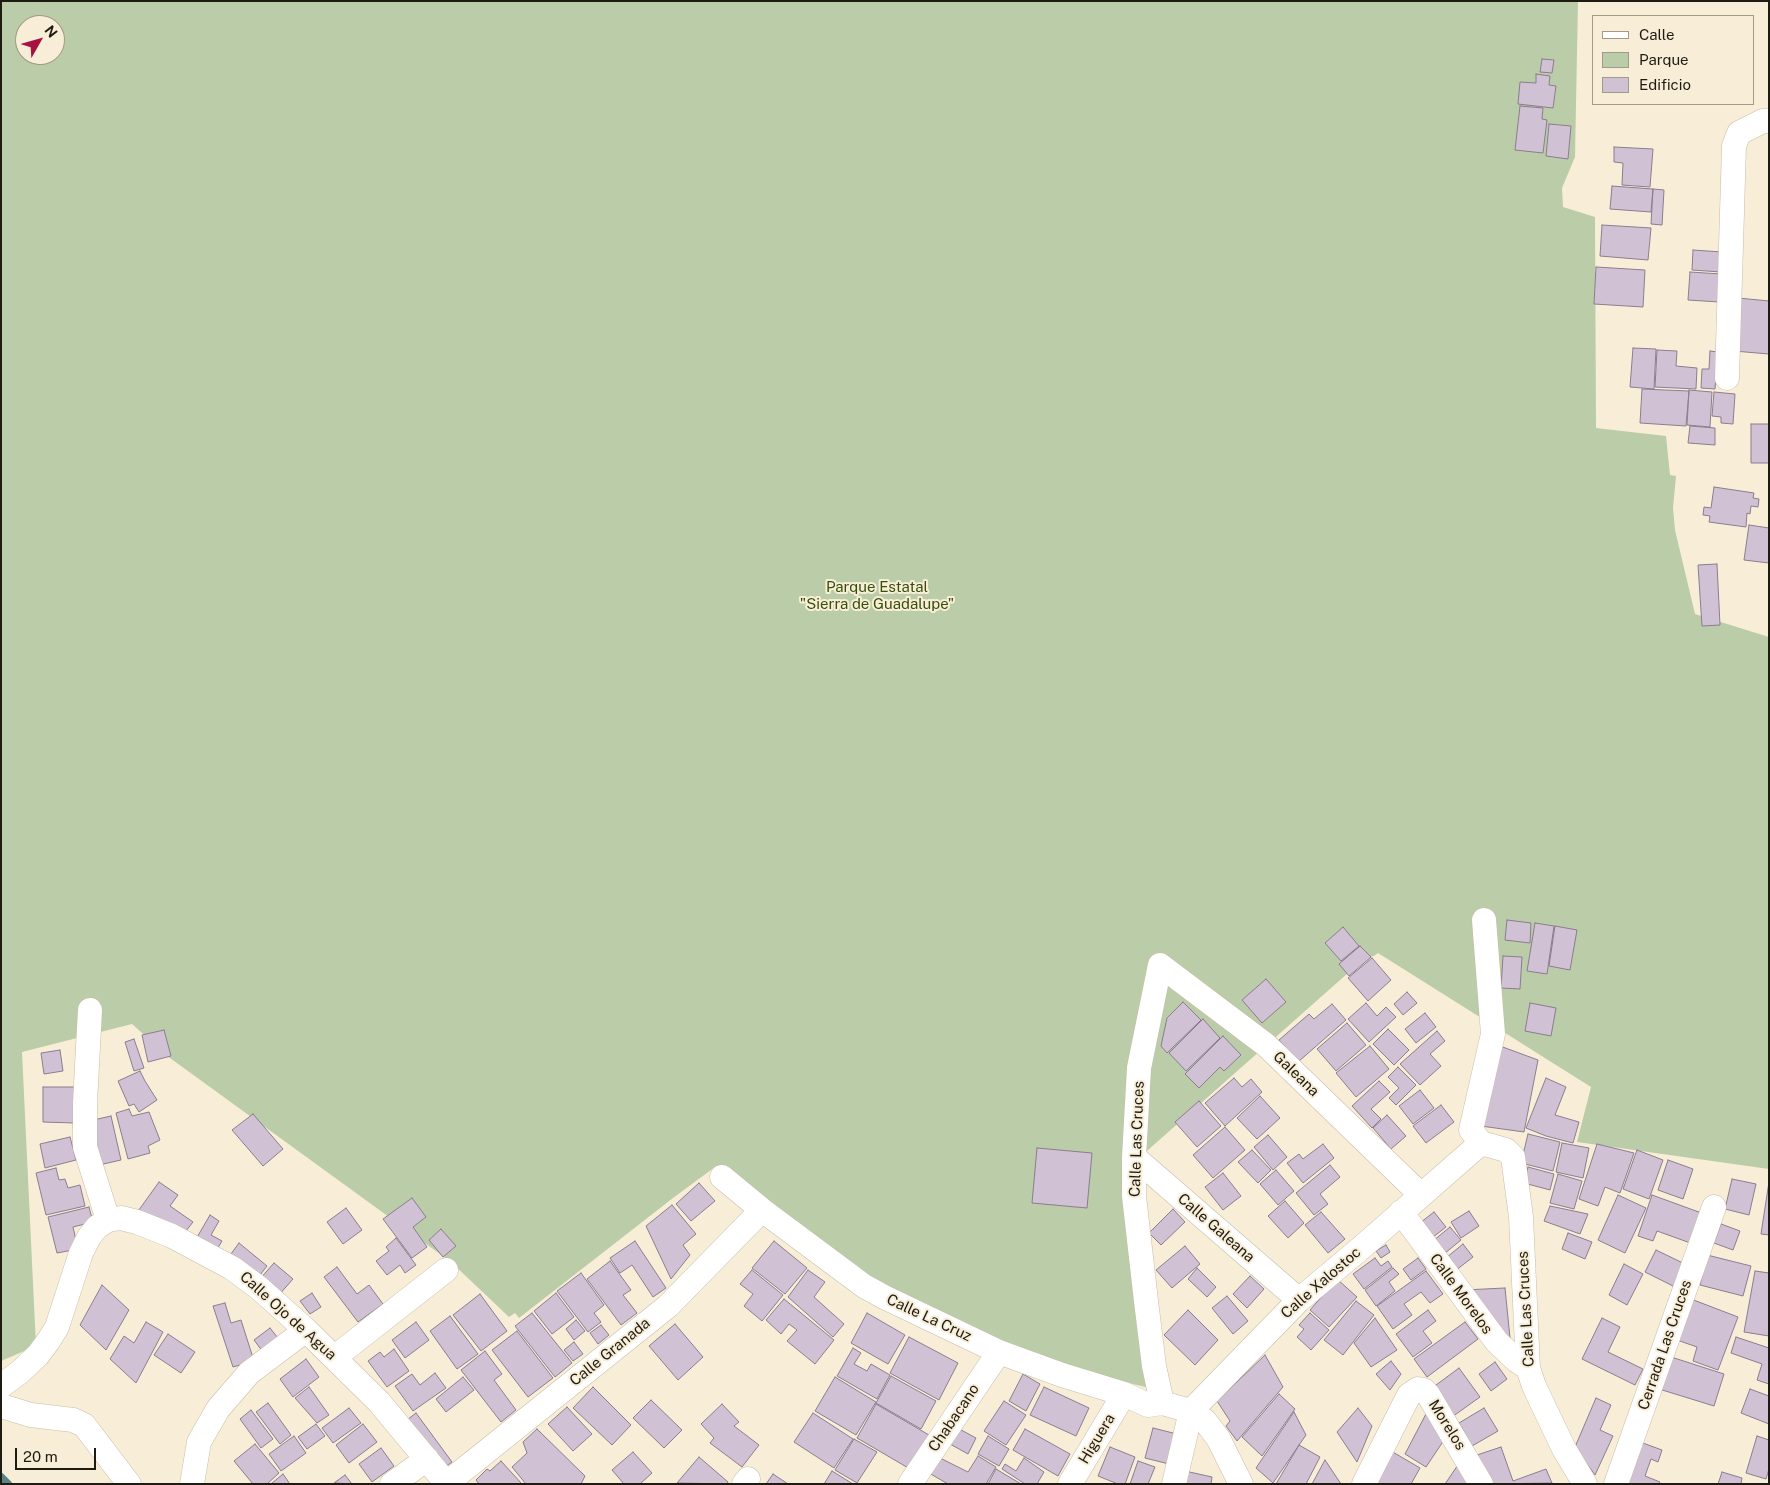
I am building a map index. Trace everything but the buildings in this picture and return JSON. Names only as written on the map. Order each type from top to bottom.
[{"type":"street","points":[[1727,378],[1734,146],[1738,133],[1769,121]]},
{"type":"street","points":[[1481,1143],[1471,1130],[1493,1034],[1484,920]]},
{"type":"street","name":"Calle Las Cruces","points":[[1160,965],[1139,1068],[1134,1156],[1134,1196],[1154,1366],[1162,1403]]},
{"type":"street","name":"Galeana","points":[[1160,965],[1266,1045],[1421,1195]]},
{"type":"street","points":[[1,1386],[38,1355],[49,1340],[57,1327],[81,1253],[89,1237],[97,1227],[108,1220],[85,1147],[85,1102],[90,1010]]},
{"type":"street","name":"Calle Xalostoc","points":[[1192,1410],[1299,1300],[1481,1143]]},
{"type":"street","name":"Calle Las Cruces","points":[[1481,1143],[1506,1150],[1513,1157],[1521,1217],[1528,1368],[1534,1386],[1564,1449],[1585,1484]]},
{"type":"street","name":"Calle Galeana","points":[[1134,1156],[1299,1300]]},
{"type":"street","name":"Calle La Cruz","points":[[722,1177],[762,1210],[864,1286],[884,1298],[999,1352],[1062,1375],[1124,1394],[1148,1405],[1162,1403]]},
{"type":"street","name":"Cerrada Las Cruces","points":[[1616,1484],[1714,1207]]},
{"type":"street","name":"Calle Granada","points":[[447,1483],[668,1306],[762,1210]]},
{"type":"street","name":"Calle Morelos","points":[[1401,1212],[1497,1342],[1516,1360],[1528,1368]]},
{"type":"street","name":"Calle Ojo de Agua","points":[[108,1220],[121,1218],[137,1222],[172,1236],[232,1268],[259,1288],[335,1357],[379,1402],[447,1483]]},
{"type":"street","points":[[335,1357],[446,1270]]},
{"type":"street","points":[[192,1484],[199,1442],[218,1409],[249,1373],[306,1330]]},
{"type":"street","name":"Chabacano","points":[[910,1484],[999,1352]]},
{"type":"street","name":"Morelos","points":[[1364,1484],[1409,1395],[1418,1389],[1424,1390],[1430,1396],[1482,1484]]},
{"type":"street","name":"Higuera","points":[[1070,1484],[1124,1394]]},
{"type":"street","points":[[1162,1403],[1192,1410],[1205,1421],[1218,1438],[1241,1484]]},
{"type":"street","points":[[1,1406],[31,1415],[73,1420],[84,1425],[129,1484]]},
{"type":"street","points":[[1174,1484],[1192,1410]]},
{"type":"street","points":[[392,1484],[426,1459]]},
{"type":"green space","name":"Parque Estatal \"Sierra de Guadalupe\"","points":[[1,1],[1578,1],[1575,157],[1562,188],[1563,207],[1595,217],[1596,428],[1666,436],[1670,475],[1676,476],[1673,508],[1675,530],[1695,614],[1769,637],[1769,1169],[1577,1142],[1591,1087],[1378,953],[1365,958],[1122,1173],[1150,1388],[1049,1364],[883,1291],[715,1167],[519,1318],[515,1313],[509,1317],[451,1262],[170,1058],[132,1024],[22,1052],[36,1346],[1,1361]]},
{"type":"waterway","points":[[1,1477],[8,1484]]}]
